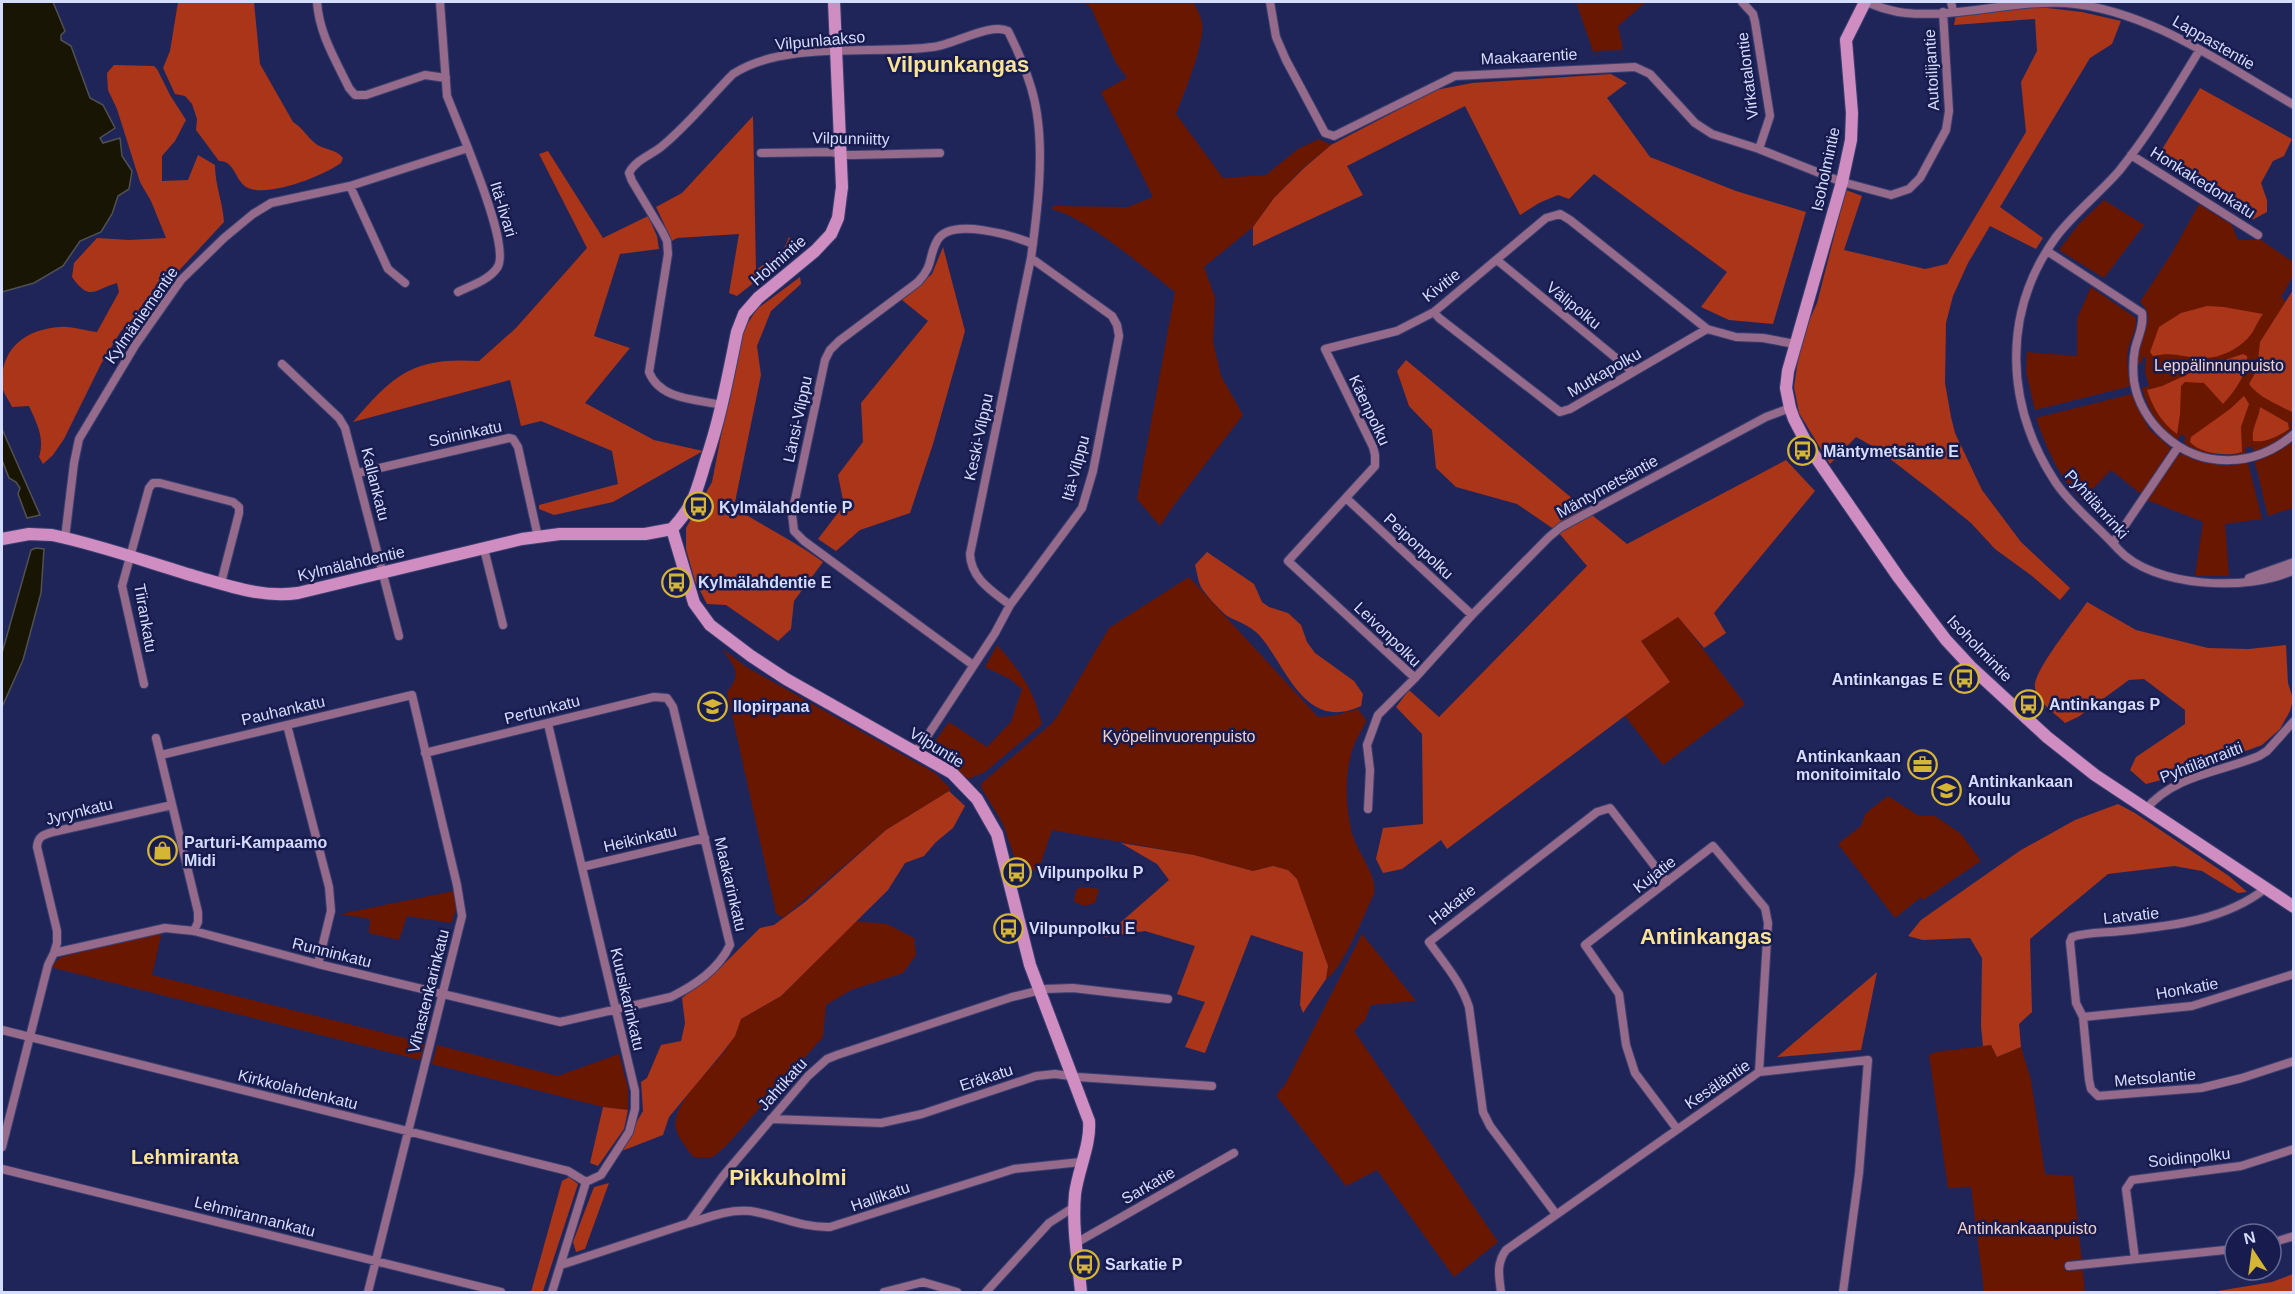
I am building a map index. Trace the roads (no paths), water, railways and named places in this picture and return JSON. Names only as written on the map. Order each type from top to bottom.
[{"type":"street","points":[[317,2],[318,20],[322,32],[348,88],[355,94],[366,95],[425,75],[446,78]]},
{"type":"street","name":"Itä-Iivari","points":[[440,2],[447,96],[494,223],[501,256],[498,267],[490,276],[458,292]]},
{"type":"street","name":"Holmintie","points":[[672,529],[684,516],[698,491],[713,445],[737,332],[744,314],[758,298],[815,251],[831,234],[841,204],[834,2]]},
{"type":"street","name":"Maakaarentie","points":[[1270,2],[1276,38],[1325,133],[1329,135],[1334,136],[1455,76],[1635,67],[1650,74],[1701,128],[1842,182]]},
{"type":"street","name":"Virkatalontie","points":[[1742,2],[1753,14],[1769,108],[1767,127],[1759,149]]},
{"type":"street","name":"Lappastentie","points":[[1866,2],[1905,13],[1948,12],[2046,2],[2081,3],[2150,24],[2294,105]]},
{"type":"street","name":"Isoholmintie","points":[[1866,2],[1849,30],[1846,40],[1852,122],[1851,140],[1842,182],[1787,379],[1790,408],[1800,432],[1828,476],[1946,640],[1972,668],[2047,737],[2095,775],[2294,906]]},
{"type":"street","name":"Autoilijantie","points":[[1842,182],[1891,195],[1909,189],[1920,178],[1943,138],[1949,120],[1948,12],[1952,2]]},
{"type":"street","name":"Vilpunlaakso","points":[[722,405],[670,394],[657,387],[652,380],[649,372],[668,254],[667,241],[629,173],[632,166],[679,132],[733,74],[744,66],[784,55],[935,47],[995,28],[1008,31],[1028,78],[1038,116],[1038,212],[1031,258]]},
{"type":"street","name":"Pyhtilänrinki","points":[[2199,51],[2171,98],[2131,155],[2058,235],[2047,251],[2027,292],[2019,318],[2015,357],[2018,388],[2030,432],[2049,472],[2066,497],[2136,564],[2162,574],[2202,583],[2268,580],[2294,570]]},
{"type":"street","name":"Kylmäniementie","points":[[65,538],[79,439],[136,344],[181,280],[237,227],[271,203],[350,186],[467,145]]},
{"type":"street","name":"Vilpunniitty","points":[[761,153],[832,152],[841,155],[940,153]]},
{"type":"street","name":"Honkakedonkatu","points":[[2131,155],[2258,235]]},
{"type":"street","points":[[350,186],[388,268],[405,283]]},
{"type":"street","name":"Kivitie","points":[[1325,349],[1397,331],[1434,312],[1546,218],[1560,214],[1707,329]]},
{"type":"street","name":"Länsi-Vilppu","points":[[973,665],[804,541],[794,531],[792,514],[825,360],[830,351],[839,341],[918,282],[928,271],[937,241],[942,235],[958,230],[985,230],[1000,232],[1033,244]]},
{"type":"street","points":[[2047,251],[2142,313],[2143,319],[2135,349],[2134,381],[2147,416],[2157,429],[2178,447],[2209,459],[2245,459],[2276,448],[2294,434]]},
{"type":"street","name":"Itä-Vilppu","points":[[916,751],[995,633],[1010,605],[1082,508],[1094,471],[1119,336],[1117,325],[1112,316],[1031,258]]},
{"type":"street","name":"Keski-Vilppu","points":[[1010,605],[974,574],[970,564],[970,554],[1031,258]]},
{"type":"street","name":"Välipolku","points":[[1497,260],[1633,372]]},
{"type":"street","name":"Mutkapolku","points":[[1434,312],[1560,412],[1570,409],[1707,329]]},
{"type":"street","points":[[1707,329],[1736,337],[1763,338],[1795,344]]},
{"type":"street","name":"Käenpolku","points":[[1288,561],[1375,466],[1375,455],[1325,349]]},
{"type":"street","name":"Kallankatu","points":[[282,364],[339,418],[345,428],[399,636]]},
{"type":"street","name":"Mäntymetsäntie","points":[[1415,678],[1472,615],[1561,527],[1766,417],[1790,408]]},
{"type":"street","name":"Soininkatu","points":[[358,473],[509,438],[513,439],[518,447],[538,537]]},
{"type":"street","points":[[2113,543],[2178,447]]},
{"type":"street","name":"Tiirankatu","points":[[144,684],[122,586],[148,488],[153,483],[233,502],[238,507],[239,513],[220,583]]},
{"type":"street","name":"Peiponpolku","points":[[1346,498],[1472,615]]},
{"type":"street","name":"Kylmälahdentie","points":[[2,539],[19,535],[42,534],[65,538],[264,595],[278,596],[538,537],[578,533],[645,534],[672,529]]},
{"type":"street","name":"Vilpuntie","points":[[672,529],[694,603],[710,625],[786,679],[916,751],[962,781],[990,819],[999,841],[1021,936],[1039,991],[1089,1121],[1074,1207],[1081,1293]]},
{"type":"street","points":[[484,549],[503,625]]},
{"type":"street","name":"Leivonpolku","points":[[1288,561],[1415,678],[1378,715],[1367,745],[1370,770],[1368,809]]},
{"type":"street","name":"Pyhtilänrinki","points":[[2243,581],[2294,562]]},
{"type":"street","name":"Pauhankatu","points":[[161,755],[411,695]]},
{"type":"street","name":"Vihastenkarinkatu","points":[[368,1293],[462,916],[411,695]]},
{"type":"street","name":"Pertunkatu","points":[[425,753],[654,697],[667,698]]},
{"type":"street","name":"Maakarinkatu","points":[[615,1011],[671,997],[686,990],[724,958],[730,945],[673,707],[667,698]]},
{"type":"street","name":"Pyhtilänraitti","points":[[2146,808],[2156,796],[2178,784],[2259,756],[2267,751],[2294,722]]},
{"type":"street","name":"Kuusikarinkatu","points":[[548,723],[635,1091],[635,1109],[629,1132],[601,1175],[586,1182]]},
{"type":"street","points":[[287,725],[330,887],[331,911],[318,964]]},
{"type":"street","points":[[156,738],[198,912],[194,931]]},
{"type":"street","name":"Jyrynkatu","points":[[54,953],[57,931],[37,848],[38,840],[53,832],[172,804]]},
{"type":"street","name":"Hakatie","points":[[1556,1214],[1490,1126],[1483,1112],[1467,1001],[1458,980],[1429,942],[1597,812],[1610,808],[1667,882]]},
{"type":"street","name":"Heikinkatu","points":[[582,867],[705,838]]},
{"type":"street","name":"Kujatie","points":[[1677,1129],[1635,1073],[1626,1045],[1619,994],[1585,945],[1713,846],[1765,908],[1768,923],[1759,1072]]},
{"type":"street","name":"Latvatie","points":[[2083,1017],[2076,1003],[2070,942],[2072,937],[2184,924],[2240,905],[2251,900],[2266,888]]},
{"type":"street","name":"Runninkatu","points":[[54,953],[165,928],[194,931],[318,964],[560,1022],[615,1011]]},
{"type":"street","points":[[2,1147],[48,965],[54,953]]},
{"type":"street","name":"Honkatie","points":[[2083,1017],[2192,1006],[2294,974]]},
{"type":"street","name":"Jahtikatu","points":[[689,1223],[723,1176],[808,1076],[827,1059],[852,1049],[1039,991],[1073,988],[1168,999]]},
{"type":"street","name":"Metsolantie","points":[[2083,1017],[2089,1080],[2091,1089],[2098,1096],[2201,1088],[2242,1078],[2294,1061]]},
{"type":"street","name":"Kirkkolahdenkatu","points":[[2,1030],[568,1171],[586,1182]]},
{"type":"street","name":"Kesäläntie","points":[[1501,1293],[1498,1267],[1506,1250],[1759,1072],[1868,1060],[1858,1173],[1843,1293]]},
{"type":"street","name":"Eräkatu","points":[[771,1119],[881,1123],[922,1114],[1036,1076],[1055,1074],[1212,1086]]},
{"type":"street","name":"Soidinpolku","points":[[2135,1258],[2126,1189],[2132,1180],[2241,1166],[2294,1149]]},
{"type":"street","name":"Sarkatie","points":[[1076,1243],[1234,1154]]},
{"type":"street","name":"Hallikatu","points":[[689,1223],[727,1212],[752,1211],[817,1228],[830,1227],[1014,1169],[1081,1162]]},
{"type":"street","name":"Lehmirannankatu","points":[[2,1169],[501,1293]]},
{"type":"street","points":[[552,1293],[586,1182]]},
{"type":"street","points":[[986,1293],[1049,1223],[1074,1207]]},
{"type":"street","points":[[561,1265],[689,1223]]},
{"type":"street","points":[[2069,1266],[2223,1250]]},
{"type":"street","points":[[884,1293],[923,1282],[957,1293]]},
{"type":"place","name":"Mäntymetsäntie E","points":[[1802,451]]},
{"type":"place","name":"Kylmälahdentie P","points":[[698,507]]},
{"type":"place","name":"Kylmälahdentie E","points":[[677,582]]},
{"type":"place","name":"Antinkangas E","points":[[1964,679]]},
{"type":"place","name":"Antinkangas P","points":[[2028,704]]},
{"type":"place","name":"Ilopirpana","points":[[712,706]]},
{"type":"place","name":"Antinkankaan monitoimitalo","points":[[1922,765]]},
{"type":"place","name":"Antinkankaan koulu","points":[[1947,790]]},
{"type":"place","name":"Parturi-Kampaamo Midi","points":[[163,851]]},
{"type":"place","name":"Vilpunpolku P","points":[[1016,872]]},
{"type":"place","name":"Vilpunpolku E","points":[[1008,928]]},
{"type":"place","name":"Sarkatie P","points":[[1084,1264]]},
{"type":"district","name":"Vilpunkangas","points":[[958,64]]},
{"type":"district","name":"Antinkangas","points":[[1706,936]]},
{"type":"district","name":"Lehmiranta","points":[[185,1157]]},
{"type":"district","name":"Pikkuholmi","points":[[788,1177]]},
{"type":"park label","name":"Leppälinnunpuisto","points":[[2219,365]]},
{"type":"park label","name":"Kyöpelinvuorenpuisto","points":[[1179,736]]},
{"type":"park label","name":"Antinkankaanpuisto","points":[[2027,1228]]}]
